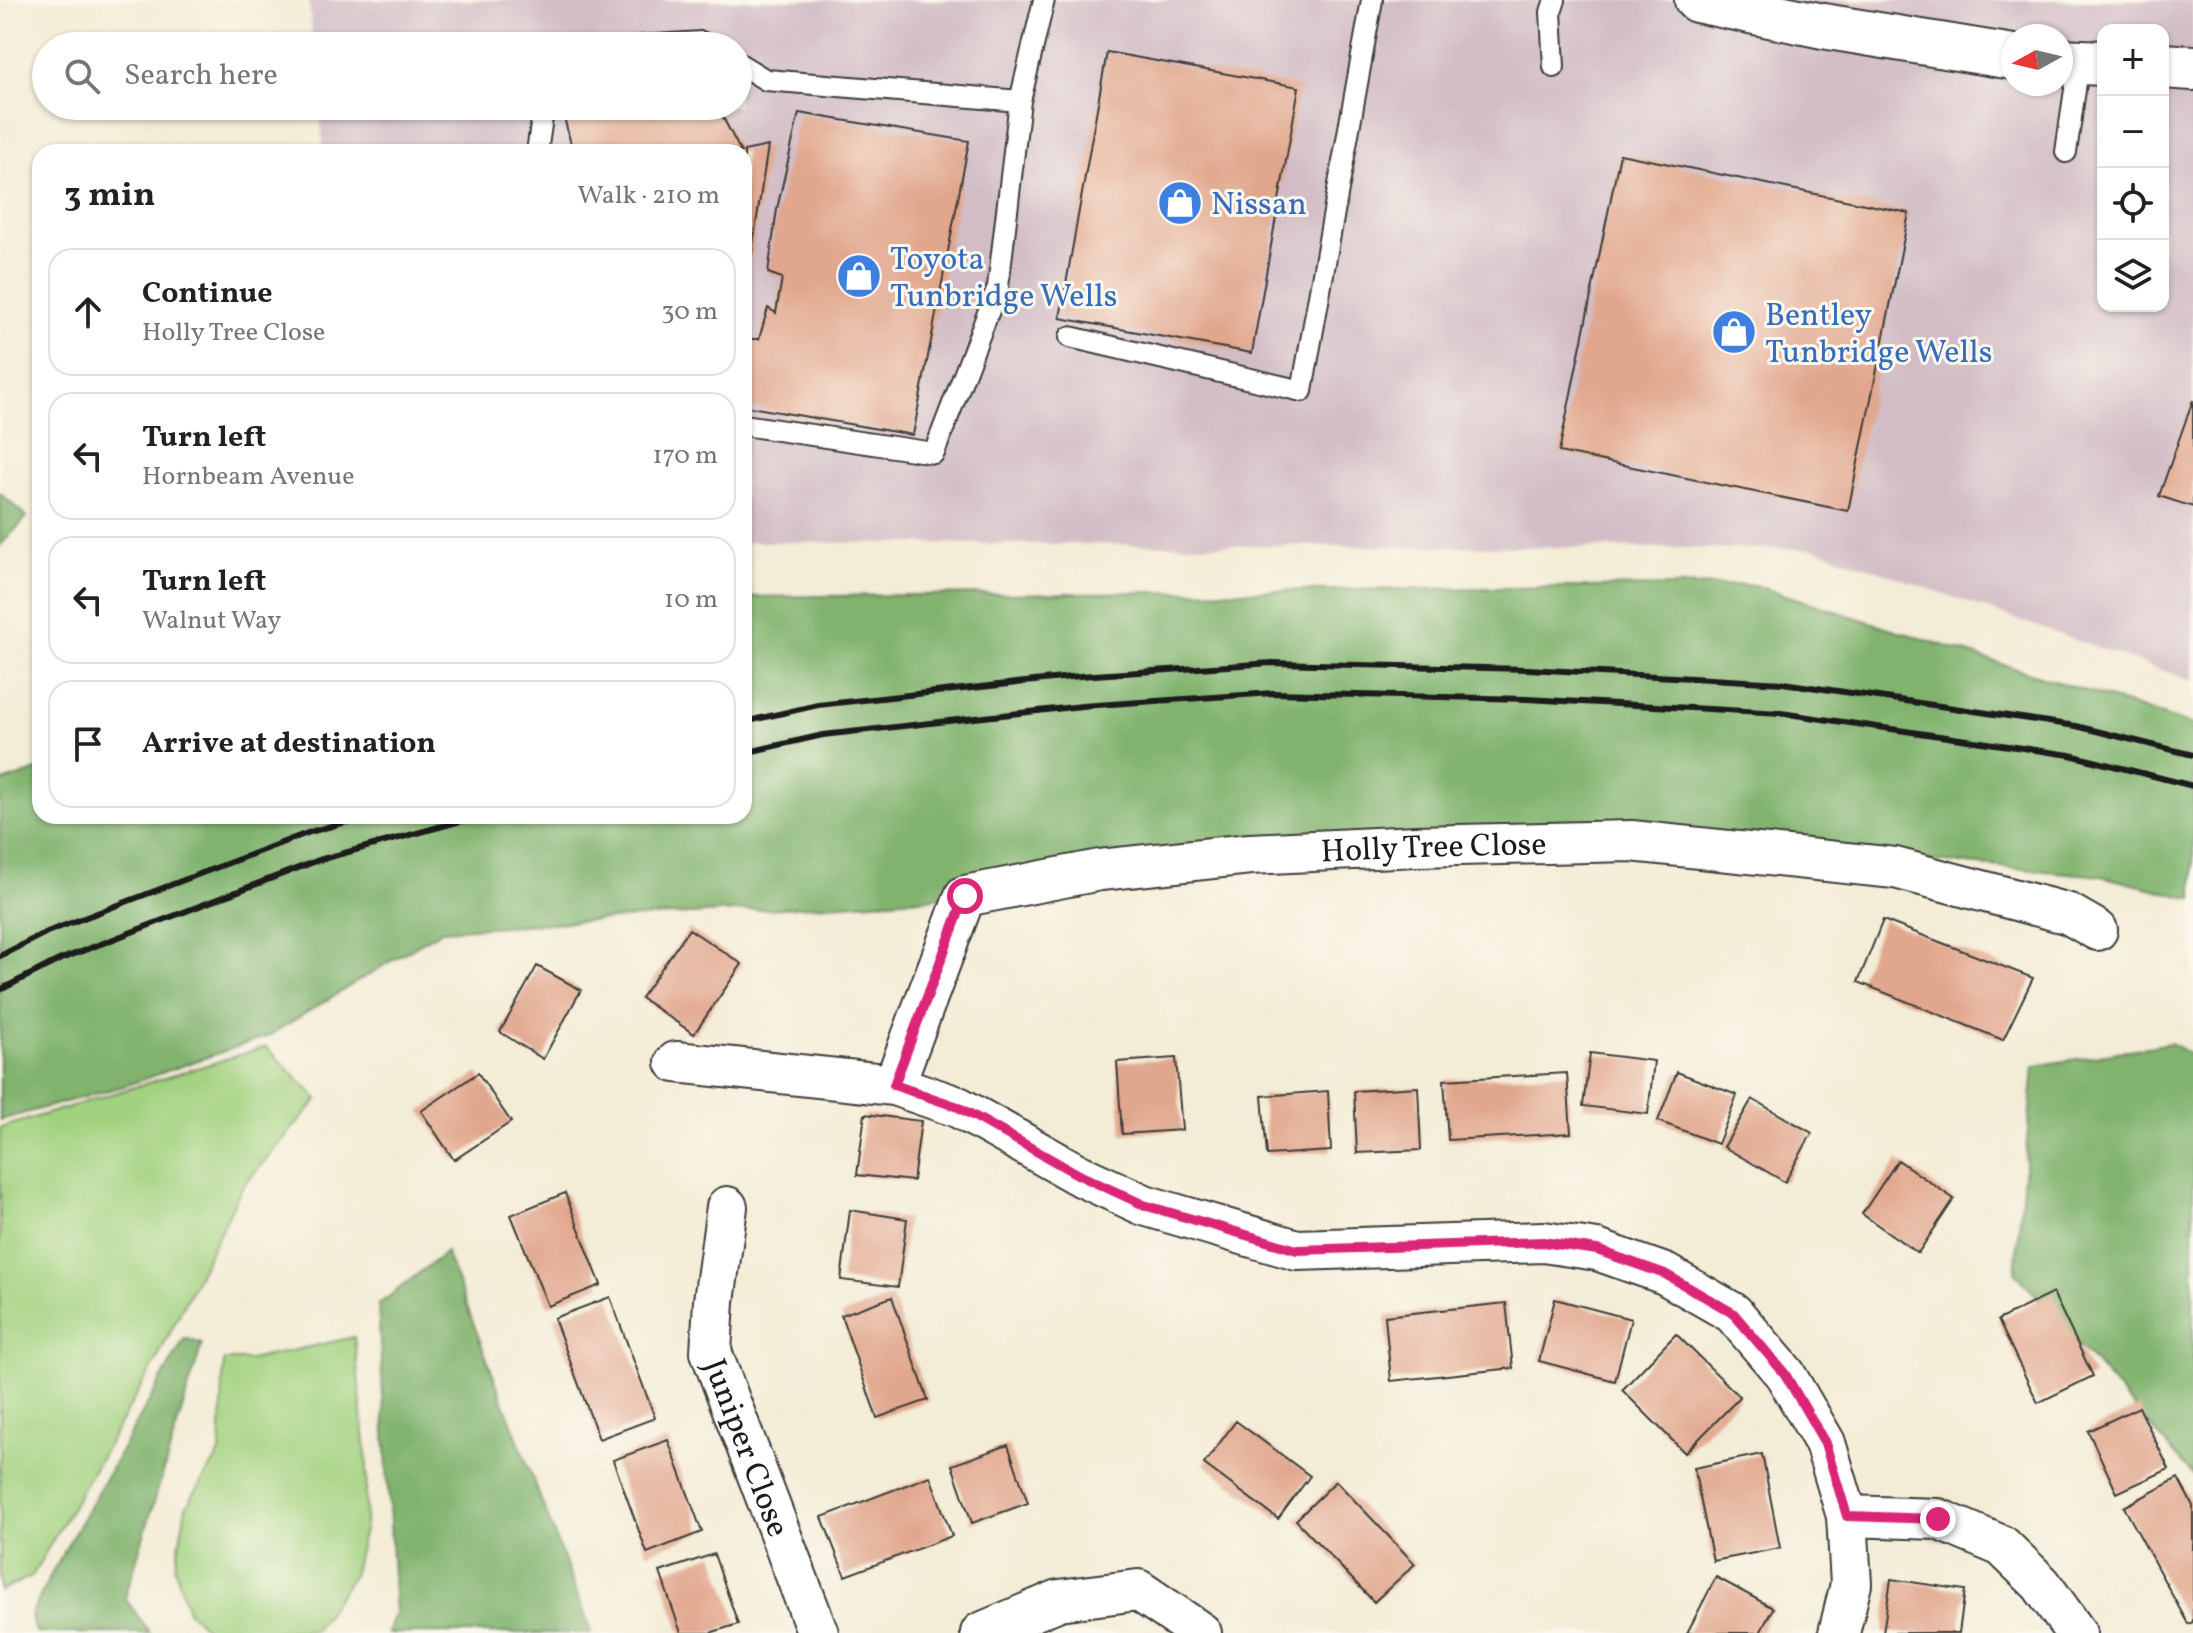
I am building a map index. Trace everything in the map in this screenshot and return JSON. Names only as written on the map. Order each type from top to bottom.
[{"type":"street","points":[[1697,0],[1823,26],[2001,55]]},
{"type":"street","points":[[2169,66],[2193,68]]},
{"type":"street","name":"Holly Tree Close","points":[[894,1085],[965,896],[1100,870],[1250,854],[1631,841],[1895,868],[2069,914],[2097,930]]},
{"type":"street","points":[[676,1062],[894,1085],[958,1107],[1077,1174],[1144,1205],[1297,1250],[1543,1242],[1597,1250],[1665,1274],[1733,1313],[1785,1374],[1825,1443],[1847,1516],[1851,1584],[1839,1633]]},
{"type":"street","name":"Juniper Close","points":[[727,1207],[714,1301],[711,1352],[818,1633]]},
{"type":"street","points":[[1847,1516],[1938,1519],[2002,1546],[2041,1584],[2076,1633]]},
{"type":"street","points":[[981,1633],[1059,1600],[1138,1590],[1201,1633]]},
{"type":"lane","points":[[752,426],[934,453],[998,287],[1020,101],[1044,0]]},
{"type":"lane","points":[[1070,337],[1302,391],[1372,0]]},
{"type":"lane","points":[[1554,67],[1551,12],[1555,0]]},
{"type":"lane","points":[[2066,152],[2081,62]]},
{"type":"lane","points":[[752,72],[766,80],[1020,101]]},
{"type":"lane","points":[[538,144],[542,120]]},
{"type":"shaded area","points":[[309,0],[2193,0],[2193,681],[1816,549],[752,542],[752,144],[323,144],[321,120],[752,120],[752,32],[312,32]]},
{"type":"green space","points":[[0,493],[27,517],[0,546]]},
{"type":"green space","points":[[1754,585],[2193,725],[2193,899],[2101,876],[1710,841],[1364,837],[965,896],[442,930],[268,1036],[124,1086],[0,1120],[0,783],[32,772],[32,824],[752,824],[752,597]]},
{"type":"green space","points":[[2171,1043],[2193,1056],[2193,1475],[2015,1272],[2034,1066]]},
{"type":"green space","points":[[266,1047],[318,1099],[242,1187],[157,1359],[32,1576],[0,1591],[0,1128]]},
{"type":"green space","points":[[446,1252],[592,1633],[387,1633],[395,1613],[378,1305]]},
{"type":"green space","points":[[354,1337],[367,1462],[365,1526],[353,1575],[314,1631],[210,1633],[188,1611],[175,1568],[186,1507],[220,1453],[224,1360],[250,1360]]},
{"type":"green space","points":[[185,1338],[202,1344],[125,1598],[150,1633],[35,1633],[31,1615],[50,1576]]},
{"type":"building","name":"Nissan","points":[[1107,52],[1299,87],[1252,353],[1060,318]]},
{"type":"building","name":"Toyota Tunbridge Wells","points":[[799,113],[969,141],[913,435],[752,407],[752,339],[759,339],[768,308],[776,313],[782,278],[768,273],[777,209]]},
{"type":"building","points":[[724,120],[737,144],[571,144],[565,121]]},
{"type":"building","points":[[768,146],[752,250],[752,149]]},
{"type":"building","name":"Bentley Tunbridge Wells","points":[[1620,154],[1909,213],[1848,511],[1559,452]]},
{"type":"building","points":[[2193,400],[2193,507],[2159,496]]},
{"type":"building","points":[[1883,920],[2033,978],[2003,1040],[1858,982]]},
{"type":"building","points":[[689,929],[742,964],[694,1034],[641,998]]},
{"type":"building","points":[[537,966],[581,990],[543,1059],[500,1032]]},
{"type":"building","points":[[1590,1053],[1654,1061],[1648,1114],[1583,1106]]},
{"type":"building","points":[[1176,1058],[1182,1130],[1122,1134],[1117,1062]]},
{"type":"building","points":[[1677,1072],[1737,1095],[1718,1144],[1658,1121]]},
{"type":"building","points":[[478,1073],[511,1122],[454,1160],[421,1111]]},
{"type":"building","points":[[1567,1073],[1571,1133],[1448,1140],[1444,1080]]},
{"type":"building","points":[[1418,1087],[1421,1150],[1357,1153],[1354,1091]]},
{"type":"building","points":[[1328,1091],[1331,1151],[1267,1155],[1262,1096]]},
{"type":"building","points":[[1752,1099],[1812,1133],[1785,1182],[1724,1147]]},
{"type":"building","points":[[865,1114],[921,1121],[913,1181],[857,1175]]},
{"type":"building","points":[[1898,1160],[1954,1199],[1918,1253],[1862,1214]]},
{"type":"building","points":[[565,1193],[601,1285],[548,1306],[511,1215]]},
{"type":"building","points":[[850,1210],[907,1219],[898,1287],[841,1280]]},
{"type":"building","points":[[2053,1293],[2093,1376],[2038,1403],[1998,1320]]},
{"type":"building","points":[[610,1297],[655,1418],[599,1439],[554,1318]]},
{"type":"building","points":[[892,1297],[928,1400],[877,1418],[841,1315]]},
{"type":"building","points":[[1555,1299],[1631,1319],[1615,1381],[1539,1361]]},
{"type":"building","points":[[1506,1303],[1513,1368],[1391,1381],[1385,1316]]},
{"type":"building","points":[[1676,1334],[1740,1397],[1685,1453],[1622,1390]]},
{"type":"building","points":[[2139,1407],[2169,1469],[2117,1493],[2088,1431]]},
{"type":"building","points":[[1236,1421],[1310,1476],[1278,1519],[1204,1464]]},
{"type":"building","points":[[668,1440],[702,1532],[647,1553],[613,1460]]},
{"type":"building","points":[[1008,1445],[1028,1503],[972,1523],[952,1465]]},
{"type":"building","points":[[1762,1454],[1780,1548],[1713,1561],[1694,1468]]},
{"type":"building","points":[[930,1476],[952,1536],[845,1576],[822,1517]]},
{"type":"building","points":[[2178,1478],[2193,1506],[2193,1622],[2188,1624],[2124,1507]]},
{"type":"building","points":[[1336,1481],[1415,1564],[1374,1602],[1296,1520]]},
{"type":"building","points":[[714,1554],[738,1624],[710,1633],[681,1633],[660,1572]]},
{"type":"building","points":[[1716,1577],[1773,1608],[1760,1633],[1687,1633]]},
{"type":"building","points":[[1891,1579],[1965,1590],[1959,1633],[1883,1633]]},
{"type":"railway","points":[[752,720],[818,705],[1080,676],[1272,663],[1528,669],[1783,683],[2076,726],[2193,755]]},
{"type":"railway","points":[[752,751],[823,735],[1082,706],[1273,693],[1527,699],[1781,713],[2070,755],[2193,786]]},
{"type":"railway","points":[[0,956],[47,932],[338,824]]},
{"type":"railway","points":[[0,990],[59,960],[319,860],[450,824]]},
{"type":"place","name":"Nissan","points":[[1180,203]]},
{"type":"place","name":"Toyota Tunbridge Wells","points":[[859,276]]},
{"type":"place","name":"Bentley Tunbridge Wells","points":[[1734,332]]},
{"type":"route","points":[[965,896],[894,1085],[958,1107],[1077,1174],[1144,1205],[1297,1250],[1543,1242],[1597,1250],[1665,1274],[1733,1313],[1785,1374],[1825,1443],[1847,1516],[1938,1519]]}]
